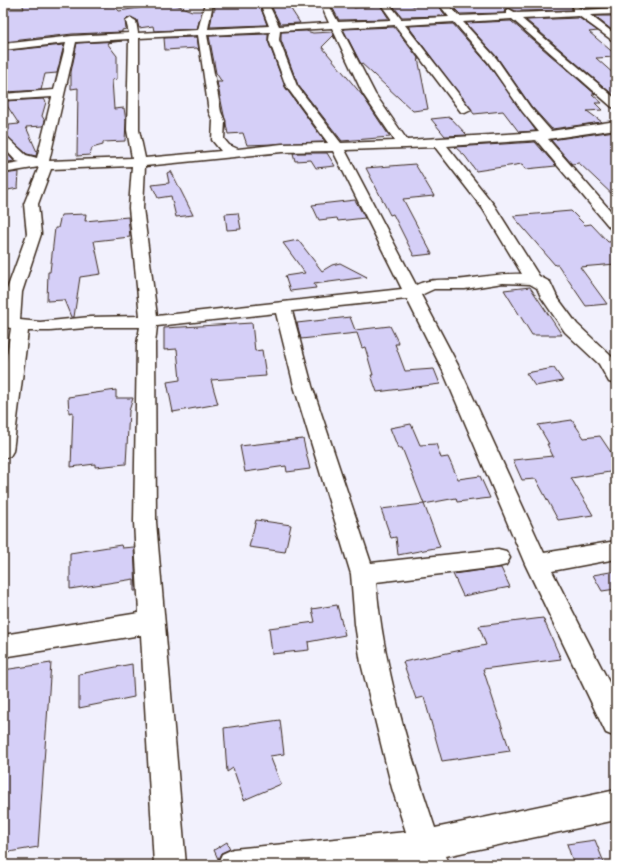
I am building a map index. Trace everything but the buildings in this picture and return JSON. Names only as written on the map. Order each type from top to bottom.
[{"type":"street","points":[[208,3],[202,33],[215,112],[219,121],[218,140],[225,148],[235,152]]},
{"type":"street","points":[[264,3],[275,28],[274,40],[292,86],[337,148],[412,292],[452,371],[537,564],[616,724]]},
{"type":"street","points":[[324,3],[369,94],[404,145]]},
{"type":"street","points":[[384,3],[465,110]]},
{"type":"street","points":[[442,3],[492,60],[543,135],[616,226]]},
{"type":"street","points":[[501,3],[616,105]]},
{"type":"street","points":[[568,3],[616,40]]},
{"type":"street","points":[[3,47],[72,39],[616,11]]},
{"type":"street","points":[[131,20],[134,36],[134,130],[140,162],[136,208],[149,322],[146,344],[145,522],[170,865]]},
{"type":"street","points":[[72,39],[31,204],[34,234],[14,292],[11,323],[20,326],[45,326],[123,321],[149,322],[283,308],[412,292],[431,284],[465,284],[503,278],[533,279]]},
{"type":"street","points":[[3,97],[59,93]]},
{"type":"street","points":[[3,169],[41,164],[79,166],[160,161],[282,148],[337,148],[438,143],[543,135],[616,125]]},
{"type":"street","points":[[3,140],[16,155],[41,164]]},
{"type":"street","points":[[438,143],[490,208],[533,279],[544,286],[549,297],[571,328],[606,361],[616,378]]},
{"type":"street","points":[[283,308],[307,400],[363,574],[367,624],[374,663],[407,788],[430,855]]},
{"type":"street","points":[[3,451],[20,326]]},
{"type":"street","points":[[537,564],[616,550]]},
{"type":"street","points":[[363,574],[498,558]]},
{"type":"street","points":[[3,646],[153,622]]},
{"type":"street","points":[[233,865],[430,855],[616,805]]}]
